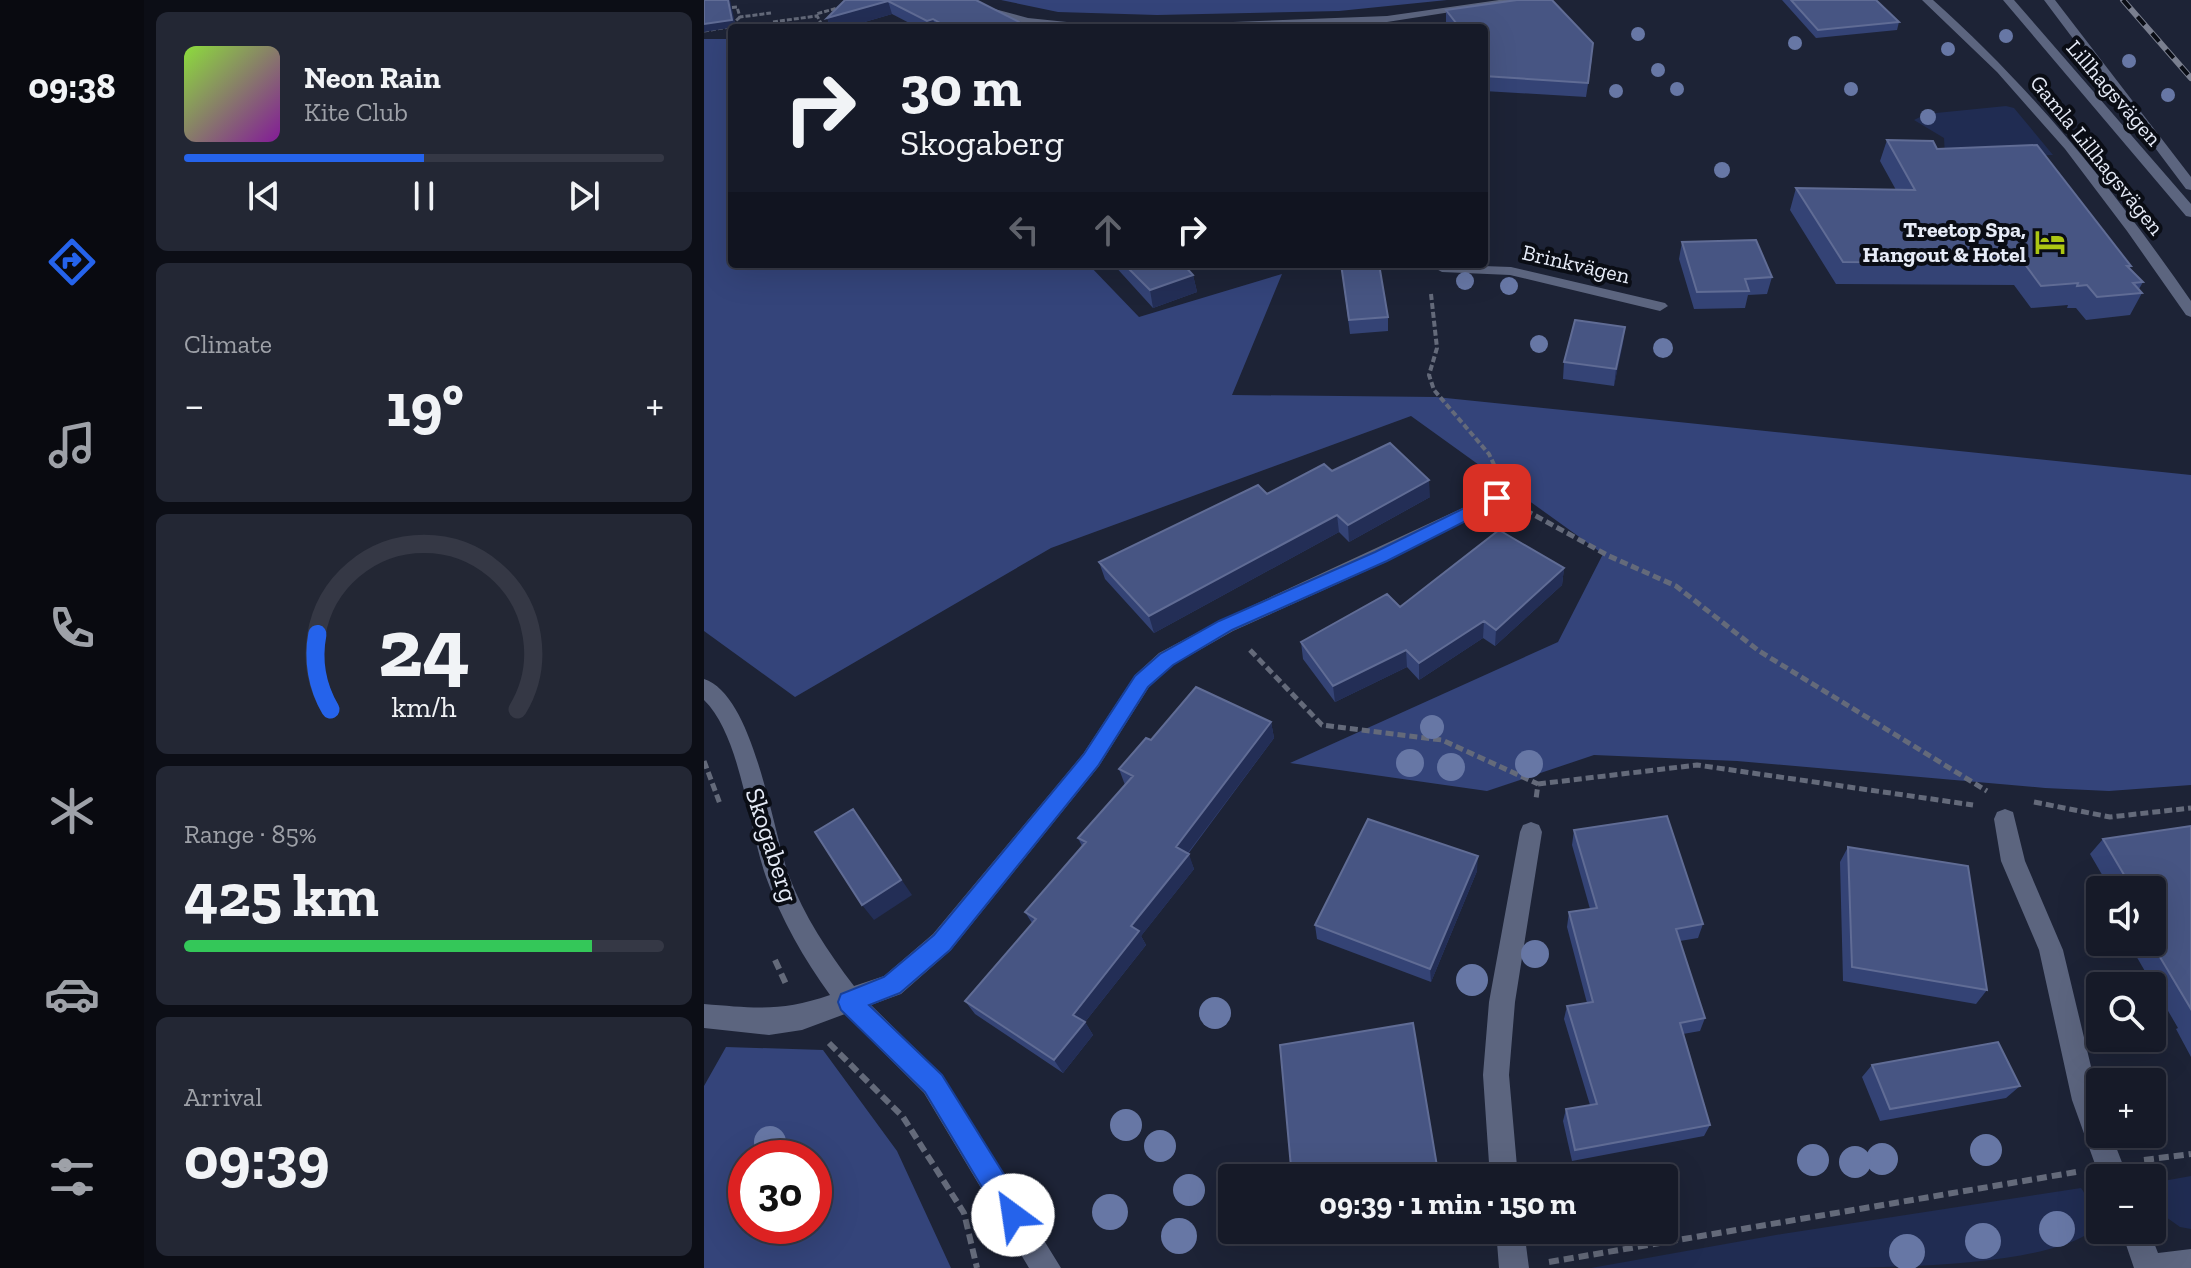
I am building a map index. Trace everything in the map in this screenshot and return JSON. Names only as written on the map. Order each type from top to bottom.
[{"type":"street","points":[[949,0],[1028,21],[1057,24]]},
{"type":"street","points":[[1386,24],[1522,0]]},
{"type":"street","name":"Gamla Lillhagsvägen","points":[[1927,0],[1965,31],[2060,134],[2191,312]]},
{"type":"street","name":"Lillhagsvägen","points":[[2008,0],[2191,213]]},
{"type":"street","name":"Lillhagsvägen","points":[[2049,0],[2191,186]]},
{"type":"street","name":"Brinkvägen","points":[[1437,271],[1511,271],[1543,281],[1660,306]]},
{"type":"street","points":[[704,1016],[769,1022],[802,1017],[892,985],[942,942],[1091,760],[1142,681],[1166,659],[1226,626],[1381,556],[1497,498]]},
{"type":"street","name":"Skogaberg","points":[[704,687],[726,708],[740,742],[778,877],[812,950],[850,1002],[933,1084],[1046,1268]]},
{"type":"street","points":[[2004,814],[2013,861],[2051,950],[2085,1100],[2108,1164]]},
{"type":"street","points":[[1503,1164],[1496,1075],[1502,1002],[1531,832]]},
{"type":"street","points":[[1511,1244],[1514,1268]]},
{"type":"street","points":[[2140,1244],[2149,1268]]},
{"type":"street","points":[[2158,1268],[2191,1264]]},
{"type":"path","points":[[773,22],[816,16],[849,3]]},
{"type":"path","points":[[715,10],[737,7],[740,17]]},
{"type":"path","points":[[732,24],[740,17],[771,13]]},
{"type":"path","points":[[816,16],[821,24]]},
{"type":"path","points":[[704,31],[728,27]]},
{"type":"path","points":[[1437,271],[1431,295],[1437,348],[1429,375],[1434,390],[1489,454],[1499,474],[1497,498],[1547,519],[1609,556],[1676,586],[1759,651],[1995,796],[2004,814]]},
{"type":"path","points":[[1226,626],[1322,725],[1442,740],[1538,784],[1697,765],[2004,814],[2032,802],[2110,817],[2191,808]]},
{"type":"path","points":[[1531,832],[1538,784]]},
{"type":"path","points":[[2144,1164],[2191,1154]]},
{"type":"path","points":[[1514,1268],[2086,1174]]},
{"type":"shaded area","points":[[1001,0],[1447,0],[1339,11],[1157,15],[1058,12]]},
{"type":"shaded area","points":[[704,39],[728,39],[728,268],[1092,268],[1139,317],[1282,274],[1232,395],[1436,397],[2191,475],[2191,785],[2109,791],[2045,788],[1737,761],[1594,755],[1487,791],[1290,763],[1558,642],[1603,554],[1411,416],[1051,548],[795,697],[704,631]]},
{"type":"shaded area","points":[[2006,106],[2014,108],[2053,155],[1945,157],[1944,138],[1914,120],[1926,114]]},
{"type":"shaded area","points":[[726,1047],[823,1050],[897,1151],[951,1268],[704,1268],[704,1086]]},
{"type":"shaded area","points":[[2191,1176],[2191,1229],[2180,1227],[2166,1217],[2166,1180]]},
{"type":"shaded area","points":[[2081,1188],[2086,1198],[2086,1235],[2061,1246],[1991,1260],[1835,1268],[1591,1268],[1782,1234]]},
{"type":"building","points":[[704,0],[728,0],[732,20],[704,24]]},
{"type":"building","points":[[845,0],[976,0],[1023,24],[942,24],[933,19],[927,21],[888,1],[827,18]]},
{"type":"building","points":[[1517,0],[1552,0],[1593,43],[1588,83],[1488,76],[1488,24],[1457,24],[1446,10]]},
{"type":"building","points":[[1791,0],[1876,0],[1899,22],[1818,30]]},
{"type":"building","points":[[1887,140],[1933,141],[1937,149],[2037,145],[2131,266],[2127,266],[2143,282],[2133,283],[2142,293],[2097,297],[2087,285],[2077,286],[2078,283],[2041,286],[2024,263],[1843,262],[1796,188],[1915,190]]},
{"type":"building","points":[[1756,240],[1772,277],[1745,279],[1749,291],[1697,292],[1682,242]]},
{"type":"building","points":[[1128,268],[1187,268],[1193,275],[1150,290]]},
{"type":"building","points":[[1342,268],[1380,268],[1388,317],[1349,320]]},
{"type":"building","points":[[1575,320],[1625,327],[1616,369],[1564,362]]},
{"type":"building","points":[[1390,443],[1429,480],[1348,525],[1337,515],[1149,616],[1099,562],[1258,485],[1267,494],[1324,464],[1332,471]]},
{"type":"building","points":[[1499,530],[1564,568],[1496,630],[1484,621],[1419,663],[1406,650],[1333,686],[1301,642],[1387,594],[1400,607]]},
{"type":"building","points":[[1196,687],[1271,722],[1176,847],[1189,854],[1131,926],[1139,931],[1073,1015],[1085,1022],[1054,1060],[965,1001],[1036,919],[1025,912],[1086,842],[1078,838],[1133,776],[1119,769],[1146,738],[1151,740]]},
{"type":"building","points":[[853,809],[901,880],[862,905],[815,832]]},
{"type":"building","points":[[1667,816],[1703,924],[1676,929],[1705,1018],[1680,1023],[1710,1125],[1575,1150],[1566,1109],[1597,1104],[1567,1006],[1593,1002],[1569,912],[1597,908],[1574,830]]},
{"type":"building","points":[[1368,819],[1478,856],[1430,969],[1315,925]]},
{"type":"building","points":[[2191,826],[2191,1009],[2159,956],[2166,956],[2166,876],[2125,876],[2103,839]]},
{"type":"building","points":[[1848,847],[1968,866],[1987,990],[1852,967]]},
{"type":"building","points":[[1413,1023],[1437,1164],[1291,1164],[1280,1045]]},
{"type":"building","points":[[1998,1042],[2020,1086],[1890,1109],[1872,1065]]},
{"type":"railway","points":[[2123,0],[2191,78]]},
{"type":"place","name":"Treetop Spa, Hangout & Hotel","points":[[2050,242]]},
{"type":"route","points":[[1013,1215],[933,1084],[850,1002],[892,985],[942,942],[1091,760],[1142,681],[1166,659],[1226,626],[1381,556],[1497,498]]}]
